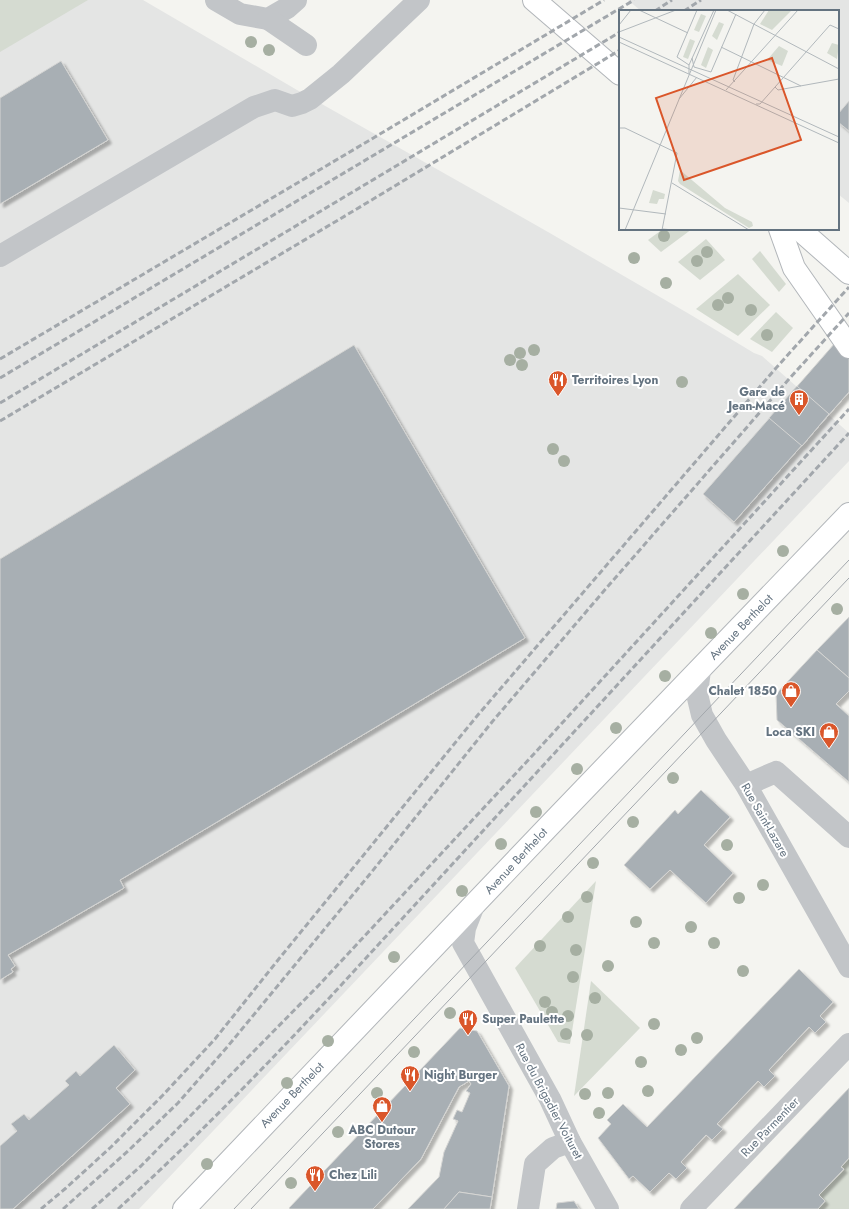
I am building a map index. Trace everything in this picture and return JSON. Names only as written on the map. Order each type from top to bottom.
[{"type":"main road","points":[[534,0],[619,73]]},
{"type":"main road","points":[[780,230],[794,268],[849,347]]},
{"type":"main road","points":[[799,230],[849,273]]},
{"type":"main road","name":"Avenue Berthelot","points":[[184,1209],[849,514]]},
{"type":"street","points":[[216,0],[240,14],[268,19],[306,45]]},
{"type":"street","points":[[268,19],[287,8],[296,0]]},
{"type":"street","points":[[0,256],[254,106],[275,100],[292,106],[310,99],[341,74],[419,0]]},
{"type":"street","name":"Rue Saint-Lazare","points":[[700,670],[697,694],[702,715],[716,740],[746,785],[849,967]]},
{"type":"street","points":[[746,785],[776,772],[849,837]]},
{"type":"street","name":"Rue du Brigadier Voituret","points":[[474,905],[465,928],[463,943],[550,1099],[570,1142],[608,1209]]},
{"type":"street","name":"Rue Parmentier","points":[[691,1209],[849,1044]]},
{"type":"street","points":[[528,1209],[535,1164],[553,1148],[570,1142]]},
{"type":"shaded area","points":[[0,0],[143,0],[297,90],[548,232],[754,353],[762,356],[849,433],[849,461],[139,1209],[0,1209]]},
{"type":"shaded area","points":[[0,0],[88,0],[0,52]]},
{"type":"shaded area","points":[[628,0],[849,0],[849,203],[839,195],[839,10],[640,10]]},
{"type":"shaded area","points":[[662,230],[691,230],[661,252],[648,240]]},
{"type":"shaded area","points":[[706,239],[725,260],[700,280],[678,262]]},
{"type":"shaded area","points":[[760,251],[786,284],[779,292],[752,259]]},
{"type":"shaded area","points":[[738,274],[770,305],[738,336],[696,309]]},
{"type":"shaded area","points":[[776,312],[793,328],[772,352],[750,339]]},
{"type":"shaded area","points":[[596,881],[570,1044],[558,1042],[515,968]]},
{"type":"shaded area","points":[[591,981],[640,1028],[574,1096]]},
{"type":"shaded area","points":[[849,1158],[849,1209],[818,1209],[825,1201],[819,1195],[844,1170],[841,1167]]},
{"type":"building","points":[[61,61],[108,140],[0,204],[0,98]]},
{"type":"building","points":[[849,101],[849,131],[839,123],[839,113]]},
{"type":"building","points":[[849,327],[849,392],[734,522],[703,494]]},
{"type":"building","points":[[354,345],[525,638],[120,880],[124,888],[8,955],[15,966],[11,969],[13,972],[0,980],[0,559]]},
{"type":"building","name":"Gare de Jean-Macé","points":[[797,386],[829,414],[802,446],[769,418]]},
{"type":"building","points":[[849,617],[849,678],[817,650]]},
{"type":"building","points":[[817,650],[849,678],[849,691],[836,704],[849,716],[849,782],[777,720],[776,694]]},
{"type":"building","points":[[701,790],[730,817],[704,845],[733,873],[706,903],[670,870],[650,889],[624,865],[675,810],[678,814]]},
{"type":"building","points":[[799,969],[833,1002],[820,1016],[826,1022],[815,1033],[809,1027],[769,1070],[775,1076],[764,1087],[758,1081],[717,1124],[723,1129],[712,1140],[706,1135],[681,1162],[687,1168],[676,1179],[669,1173],[650,1192],[633,1176],[629,1179],[598,1138],[611,1124],[607,1120],[623,1104],[647,1127]]},
{"type":"building","points":[[460,1028],[477,1031],[509,1086],[492,1197],[459,1192],[444,1209],[408,1209],[439,1177],[444,1152],[458,1121],[453,1119],[457,1110],[462,1112],[470,1093],[466,1091],[471,1084],[469,1081],[459,1087],[421,1159],[373,1209],[290,1209],[289,1208]]},
{"type":"building","points":[[114,1045],[135,1070],[116,1088],[130,1104],[13,1209],[0,1209],[0,1146],[17,1131],[11,1124],[24,1114],[29,1120],[69,1085],[65,1081],[76,1071],[80,1076]]},
{"type":"building","points":[[849,1088],[849,1158],[841,1167],[844,1169],[819,1195],[825,1201],[818,1209],[734,1209]]},
{"type":"building","points":[[459,1192],[492,1197],[490,1209],[444,1209]]},
{"type":"building","points":[[574,1201],[579,1209],[556,1209],[557,1203]]},
{"type":"tram line","points":[[234,1209],[849,560]]},
{"type":"tram line","points":[[251,1209],[849,578]]},
{"type":"railway","points":[[0,359],[604,0]]},
{"type":"railway","points":[[0,378],[634,0]]},
{"type":"railway","points":[[657,10],[672,0]]},
{"type":"railway","points":[[686,10],[701,0]]},
{"type":"railway","points":[[0,403],[619,33]]},
{"type":"railway","points":[[0,421],[355,210],[619,51]]},
{"type":"railway","points":[[41,1209],[111,1147],[163,1095],[215,1039],[477,716],[776,368],[849,287]]},
{"type":"railway","points":[[63,1209],[129,1150],[178,1103],[228,1046],[370,874],[492,722],[603,592],[789,379],[849,313]]},
{"type":"railway","points":[[92,1209],[141,1166],[319,985],[532,756],[849,409]]},
{"type":"railway","points":[[118,1209],[200,1131],[306,1023],[849,433]]},
{"type":"place","name":"Territoires Lyon","points":[[558,397]]},
{"type":"place","name":"Gare de Jean-Macé","points":[[799,416]]},
{"type":"place","name":"Chalet 1850","points":[[791,708]]},
{"type":"place","name":"Loca SKI","points":[[829,749]]},
{"type":"place","name":"Super Paulette","points":[[468,1036]]},
{"type":"place","name":"Night Burger","points":[[410,1092]]},
{"type":"place","name":"ABC Dutour Stores","points":[[382,1123]]},
{"type":"place","name":"Chez Lili","points":[[315,1192]]}]
